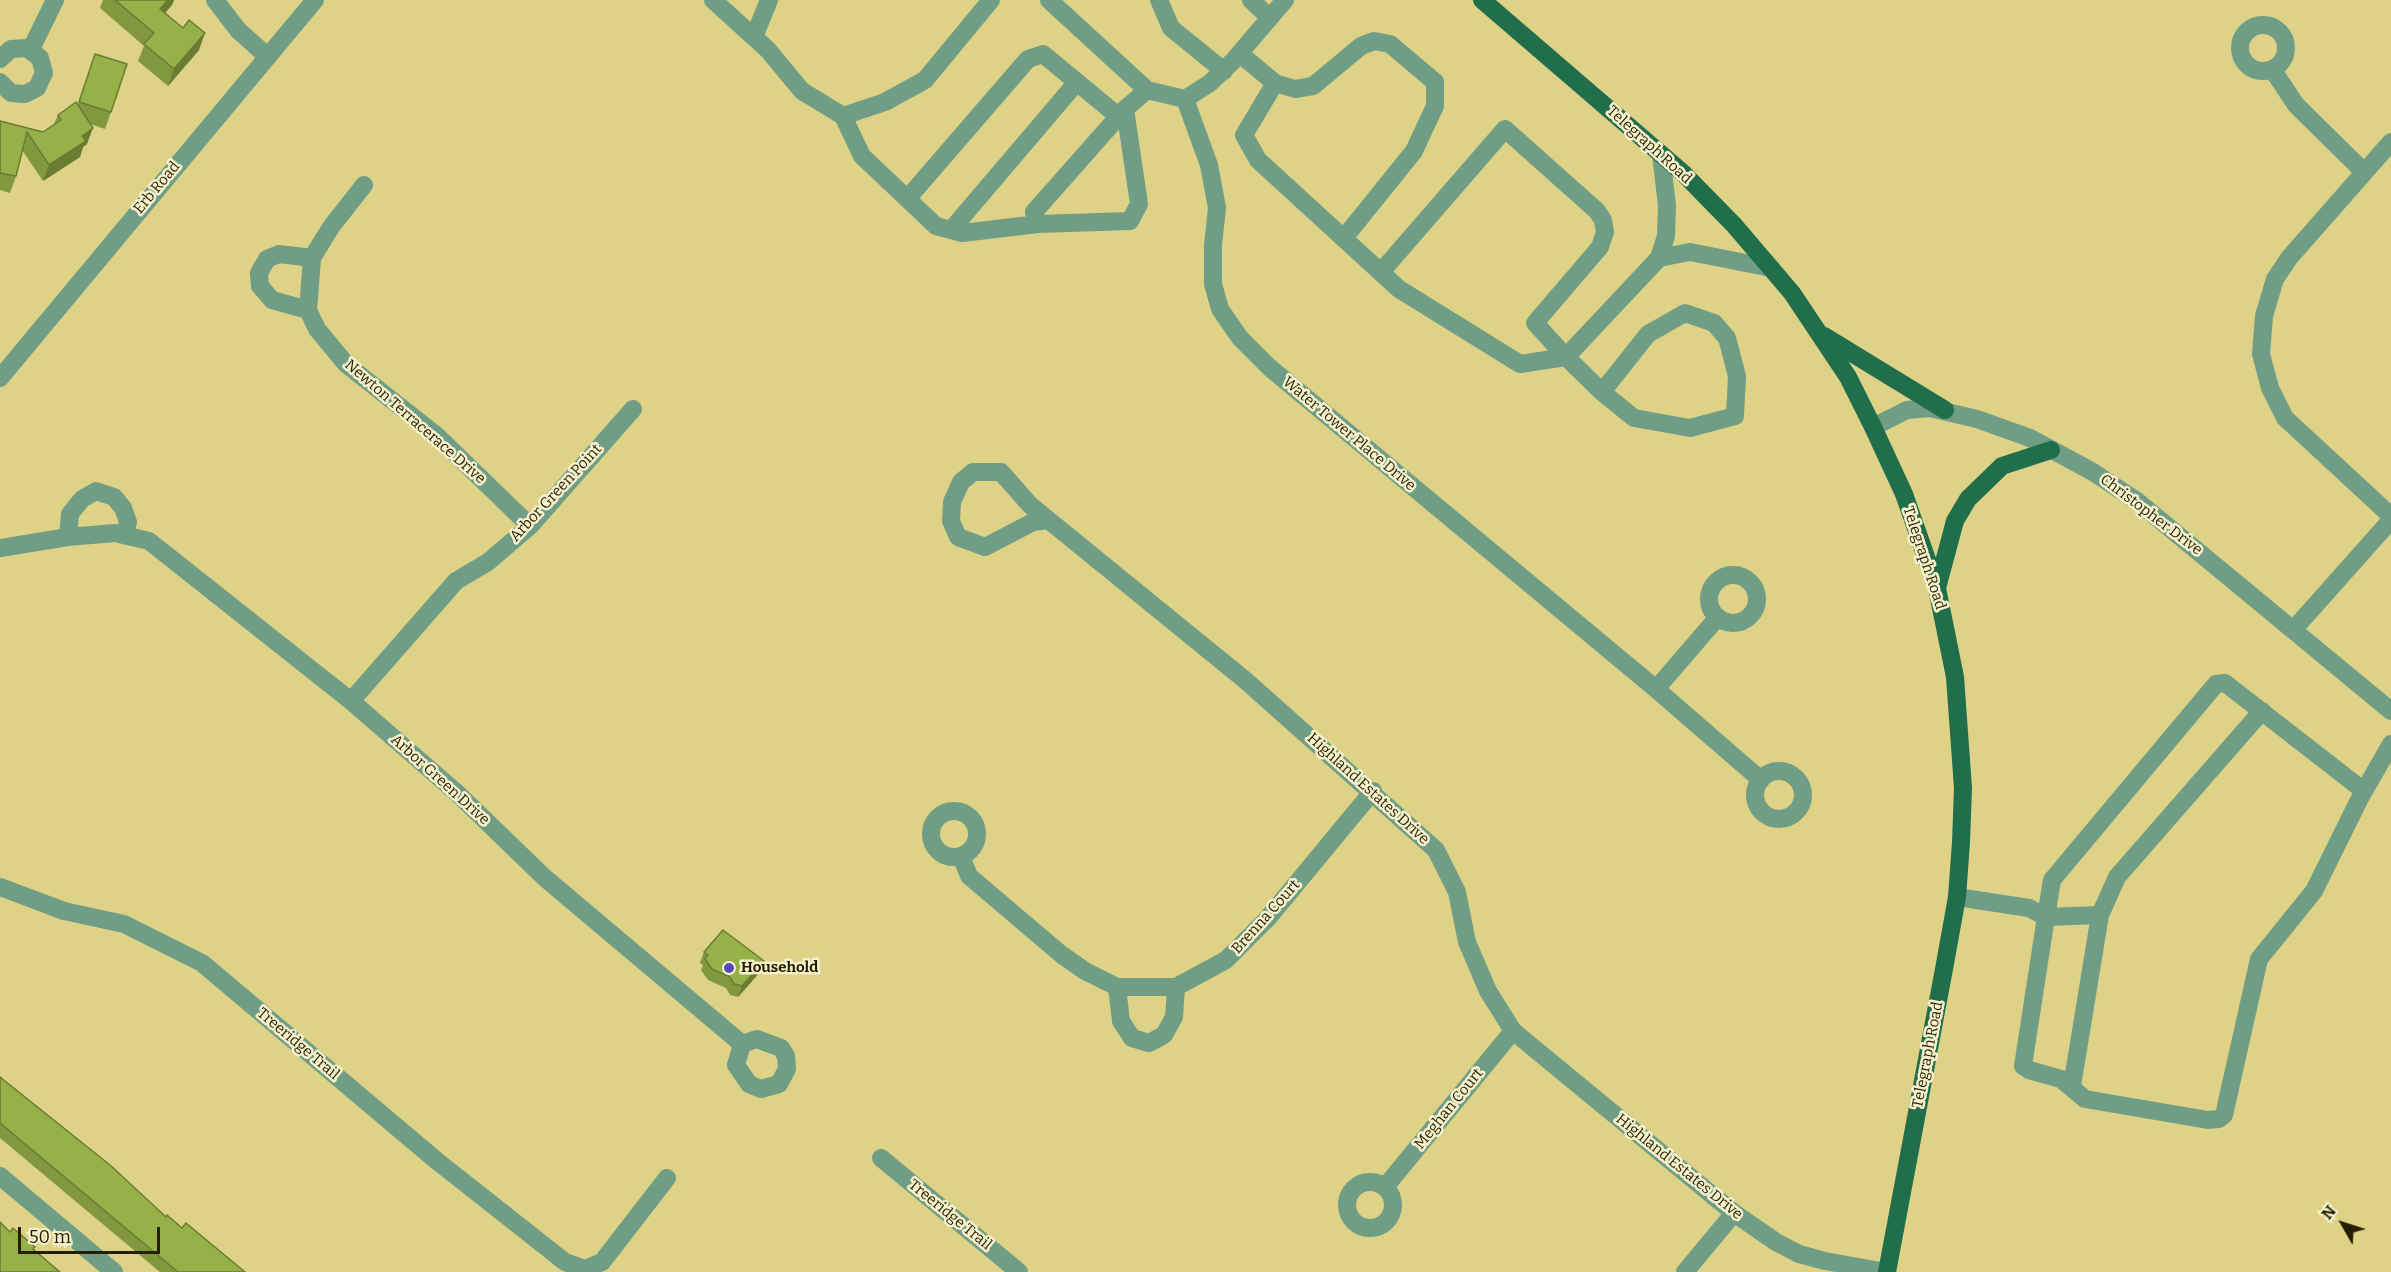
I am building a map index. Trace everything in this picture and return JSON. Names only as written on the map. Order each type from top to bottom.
[{"type":"main road","name":"Telegraph Road","points":[[1482,0],[1661,154],[1734,225],[1771,268],[1820,333],[1848,377],[1904,494],[1937,588],[1955,677],[1960,730],[1962,820],[1956,897],[1886,1272]]},
{"type":"main road","points":[[1820,333],[1945,410]]},
{"type":"main road","points":[[1937,588],[1955,521],[1968,499],[1984,480],[2002,466],[2051,450]]},
{"type":"street","points":[[31,50],[55,0]]},
{"type":"street","points":[[215,0],[238,30],[268,57]]},
{"type":"street","name":"Erb Road","points":[[0,378],[315,0]]},
{"type":"street","points":[[713,0],[754,37],[802,91],[843,116],[862,156],[936,226],[962,233],[1038,224],[1130,221],[1139,204],[1121,112],[1077,82],[1043,54],[1028,59],[908,199]]},
{"type":"street","points":[[754,37],[769,0]]},
{"type":"street","points":[[843,116],[885,102],[925,80],[991,0]]},
{"type":"street","points":[[1049,0],[1147,90],[1185,99],[1224,71],[1285,0]]},
{"type":"street","points":[[1251,0],[1270,18]]},
{"type":"street","points":[[1161,1],[1171,28],[1224,71]]},
{"type":"street","points":[[1240,54],[1275,83],[1295,88],[1313,86],[1361,46],[1374,42],[1390,44],[1435,82],[1435,106],[1414,151],[1344,238]]},
{"type":"street","points":[[0,59],[16,47],[31,50],[40,58],[44,68],[37,88],[25,94],[5,89],[0,82]]},
{"type":"street","points":[[2272,69],[2296,105],[2364,171]]},
{"type":"street","points":[[951,230],[1077,82]]},
{"type":"street","points":[[1275,83],[1244,135],[1258,160],[1399,289],[1520,364],[1566,357],[1659,258],[1666,236],[1667,206],[1661,154]]},
{"type":"street","points":[[1038,224],[1034,212],[1121,112],[1147,90]]},
{"type":"street","name":"Water Tower Place Drive","points":[[1185,99],[1209,165],[1217,208],[1213,245],[1213,284],[1220,309],[1240,338],[1269,367],[1656,689],[1761,780]]},
{"type":"street","points":[[1381,272],[1505,129],[1597,211],[1603,220],[1605,232],[1600,247],[1535,323],[1602,392],[1634,417],[1690,429],[1736,416],[1737,376],[1727,338],[1714,323],[1685,313],[1648,334],[1602,392]]},
{"type":"street","points":[[2294,629],[2391,518],[2285,418],[2270,388],[2261,354],[2264,316],[2275,279],[2289,258],[2391,142]]},
{"type":"street","points":[[312,258],[279,254],[267,259],[259,273],[260,286],[272,300],[308,310],[312,258],[331,227],[364,185]]},
{"type":"street","points":[[1659,258],[1690,252],[1771,268]]},
{"type":"street","name":"Newton Terracerace Drive","points":[[308,310],[317,329],[346,364],[436,435],[530,526]]},
{"type":"street","name":"Christopher Drive","points":[[1873,427],[1907,410],[1920,408],[1945,410],[2006,428],[2093,472],[2137,501],[2391,711]]},
{"type":"street","name":"Arbor Green Point","points":[[351,701],[456,581],[488,562],[530,526],[633,409]]},
{"type":"street","name":"Highland Estates Drive","points":[[1048,520],[1033,522],[985,547],[958,537],[951,521],[952,502],[961,482],[973,472],[1001,472],[1030,505],[1245,680],[1373,791],[1436,850],[1457,892],[1467,942],[1488,991],[1513,1031],[1734,1213],[1776,1242],[1799,1254],[1886,1272]]},
{"type":"street","points":[[68,537],[70,514],[82,499],[96,491],[114,497],[123,508],[128,522],[125,534]]},
{"type":"street","name":"Arbor Green Drive","points":[[0,548],[68,537],[125,534],[149,541],[351,701],[457,793],[545,878],[742,1044]]},
{"type":"street","points":[[1656,689],[1718,617]]},
{"type":"street","points":[[2364,791],[2224,682],[2216,684],[2052,880],[2023,1066],[2029,1070],[2061,1079],[2085,1099],[2208,1120],[2219,1119],[2224,1115],[2259,959],[2314,891],[2364,791],[2391,744]]},
{"type":"street","points":[[2072,1086],[2100,915],[2117,877],[2262,711]]},
{"type":"street","name":"Brenna Court","points":[[961,856],[969,876],[1062,955],[1085,971],[1117,987],[1176,987],[1226,960],[1268,918],[1373,791]]},
{"type":"street","name":"Treeridge Trail","points":[[0,887],[64,911],[124,924],[202,963],[560,1266],[585,1269],[604,1267],[667,1178]]},
{"type":"street","points":[[1956,897],[2029,908],[2046,917],[2100,915]]},
{"type":"street","points":[[1117,987],[1121,1021],[1132,1038],[1149,1043],[1164,1035],[1174,1017],[1176,987]]},
{"type":"street","name":"Meghan Court","points":[[1385,1187],[1513,1031]]},
{"type":"street","name":"Treeridge Trail","points":[[880,1158],[1019,1272]]},
{"type":"street","points":[[0,1176],[114,1272]]},
{"type":"street","points":[[1685,1272],[1734,1213]]},
{"type":"building","points":[[115,0],[168,0],[160,9],[183,28],[189,20],[205,33],[174,69],[144,44],[154,33]]},
{"type":"building","points":[[95,54],[127,64],[111,112],[79,102]]},
{"type":"building","points":[[76,102],[93,128],[82,136],[86,141],[49,165],[27,132],[16,176],[0,173],[0,121],[43,132],[61,120],[58,115]]},
{"type":"building","name":"Household","points":[[723,930],[764,961],[742,986],[734,984],[730,977],[712,969],[705,959],[708,955],[704,952]]},
{"type":"building","points":[[0,1077],[110,1165],[166,1217],[167,1215],[182,1228],[186,1223],[245,1272],[178,1272],[0,1123]]},
{"type":"building","points":[[0,1222],[10,1232],[13,1228],[60,1272],[0,1272]]},
{"type":"place","name":"Household","points":[[729,968]]}]
